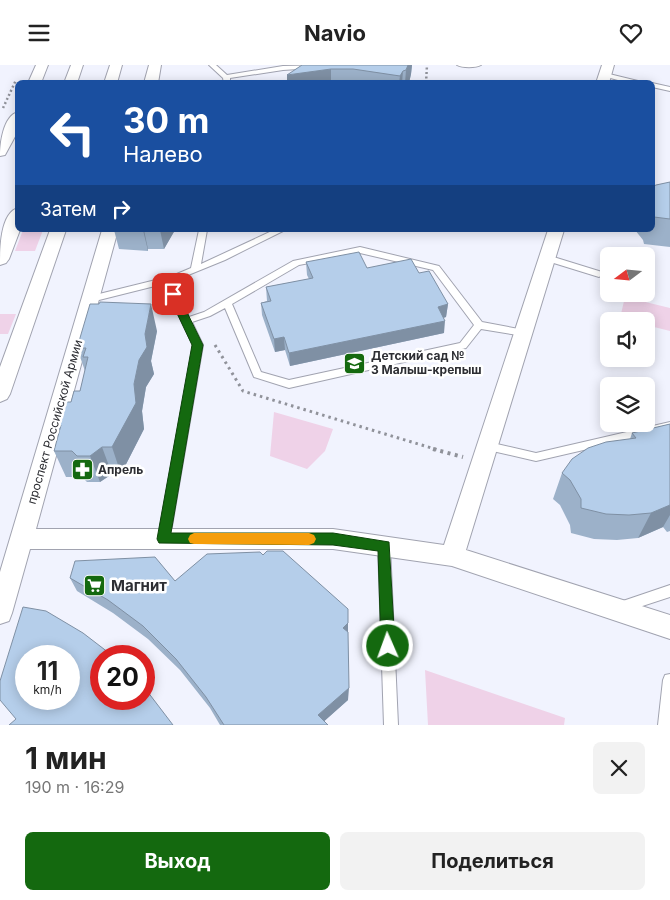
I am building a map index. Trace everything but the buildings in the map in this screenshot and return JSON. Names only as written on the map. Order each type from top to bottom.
[{"type":"street","points":[[35,80],[42,65]]},
{"type":"street","points":[[71,80],[77,65]]},
{"type":"street","points":[[111,80],[116,65]]},
{"type":"street","points":[[152,80],[155,65]]},
{"type":"street","points":[[0,151],[15,122]]},
{"type":"street","points":[[0,259],[15,221]]},
{"type":"street","points":[[0,395],[57,232]]},
{"type":"street","name":"проспект Российской Армии","points":[[0,613],[109,232]]},
{"type":"street","points":[[452,556],[555,232]]},
{"type":"street","points":[[22,539],[333,539],[452,556],[617,608],[670,627]]},
{"type":"lane","points":[[212,65],[226,80],[283,68],[329,65]]},
{"type":"lane","points":[[460,65],[478,65]]},
{"type":"lane","points":[[605,74],[628,80]]},
{"type":"lane","points":[[655,86],[670,89]]},
{"type":"lane","points":[[195,270],[203,232]]},
{"type":"lane","points":[[91,299],[166,280],[195,270],[277,232]]},
{"type":"lane","points":[[186,321],[208,314],[296,263],[360,250],[436,268],[479,325],[524,333]]},
{"type":"lane","points":[[547,258],[599,274]]},
{"type":"lane","points":[[164,539],[198,345],[166,280]]},
{"type":"lane","points":[[227,303],[256,374],[289,384],[463,346],[479,325]]},
{"type":"lane","points":[[486,454],[536,457],[670,426]]},
{"type":"lane","points":[[384,546],[391,725]]},
{"type":"lane","points":[[617,608],[670,591]]},
{"type":"lane","points":[[665,725],[670,680]]},
{"type":"path","points":[[426,80],[427,65]]},
{"type":"path","points":[[16,80],[20,73]]},
{"type":"path","points":[[0,113],[15,83]]},
{"type":"path","points":[[196,340],[209,335],[244,391],[370,431],[486,454]]},
{"type":"shaded area","points":[[22,232],[42,232],[35,251],[15,251]]},
{"type":"shaded area","points":[[624,303],[650,303],[670,308],[670,331],[655,327],[655,312],[621,312]]},
{"type":"shaded area","points":[[0,314],[16,314],[8,334],[0,334]]},
{"type":"shaded area","points":[[274,412],[333,429],[325,451],[307,469],[270,456]]},
{"type":"shaded area","points":[[425,670],[565,718],[564,725],[428,725]]},
{"type":"slow traffic","points":[[194,539],[309,539]]},
{"type":"place","name":"Детский сад № 3 Малыш-крепыш","points":[[355,363]]},
{"type":"place","name":"Апрель","points":[[82,470]]},
{"type":"place","name":"Магнит","points":[[95,586]]},
{"type":"route","points":[[173,294],[198,345],[164,539],[333,539],[384,546],[388,646]]}]
